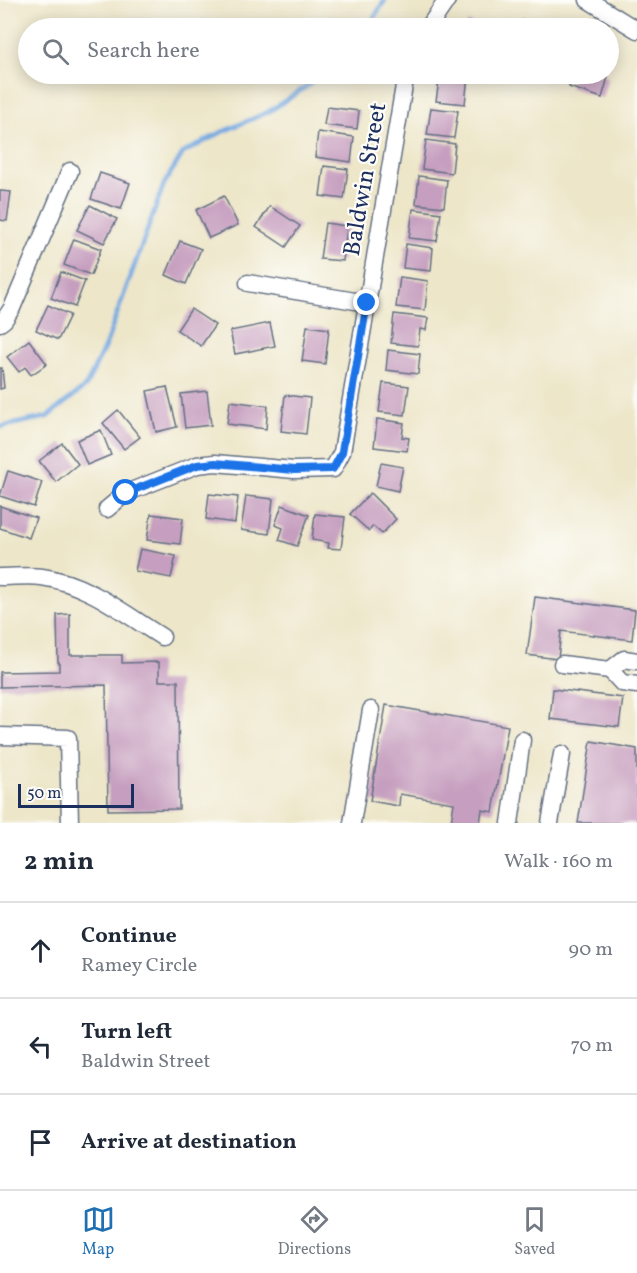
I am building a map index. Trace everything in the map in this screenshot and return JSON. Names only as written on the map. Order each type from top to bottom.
[{"type":"street","points":[[435,18],[447,0]]},
{"type":"street","points":[[588,0],[617,18]]},
{"type":"street","points":[[619,19],[637,30]]},
{"type":"street","name":"Baldwin Street","points":[[107,509],[126,493],[197,465],[215,463],[294,470],[333,469],[342,452],[404,84]]},
{"type":"street","points":[[0,322],[12,308],[70,171]]},
{"type":"street","points":[[248,283],[367,303]]},
{"type":"street","points":[[0,577],[41,577],[72,584],[93,594],[162,637]]},
{"type":"street","points":[[610,670],[624,659],[637,661]]},
{"type":"street","points":[[562,664],[610,670],[622,683],[637,685]]},
{"type":"street","points":[[352,823],[371,710]]},
{"type":"street","points":[[0,735],[68,738],[70,823]]},
{"type":"street","points":[[510,823],[522,740]]},
{"type":"street","points":[[550,823],[562,754]]},
{"type":"building","points":[[439,84],[467,84],[465,104],[436,101]]},
{"type":"building","points":[[570,84],[606,84],[602,98],[569,87]]},
{"type":"building","points":[[327,107],[359,111],[357,129],[324,125]]},
{"type":"building","points":[[431,108],[458,111],[454,138],[427,135]]},
{"type":"building","points":[[318,132],[354,137],[351,162],[315,157]]},
{"type":"building","points":[[426,140],[455,144],[452,173],[422,169]]},
{"type":"building","points":[[324,166],[348,169],[344,199],[320,196]]},
{"type":"building","points":[[100,173],[130,183],[121,209],[91,199]]},
{"type":"building","points":[[419,176],[447,180],[444,207],[416,204]]},
{"type":"building","points":[[0,191],[11,192],[7,221],[0,220]]},
{"type":"building","points":[[224,196],[238,225],[209,238],[196,210]]},
{"type":"building","points":[[90,205],[117,219],[104,243],[77,230]]},
{"type":"building","points":[[270,206],[300,226],[286,247],[256,227]]},
{"type":"building","points":[[413,209],[441,213],[437,241],[409,238]]},
{"type":"building","points":[[325,223],[347,226],[343,261],[320,259]]},
{"type":"building","points":[[74,239],[101,249],[91,275],[64,265]]},
{"type":"building","points":[[180,241],[201,249],[186,284],[166,275]]},
{"type":"building","points":[[406,244],[433,248],[431,271],[403,268]]},
{"type":"building","points":[[61,272],[85,281],[75,307],[51,298]]},
{"type":"building","points":[[400,277],[428,281],[425,310],[396,307]]},
{"type":"building","points":[[48,305],[70,315],[58,340],[36,330]]},
{"type":"building","points":[[191,309],[215,325],[201,346],[177,330]]},
{"type":"building","points":[[394,314],[428,318],[426,330],[420,329],[418,346],[391,343]]},
{"type":"building","points":[[270,323],[275,346],[235,354],[230,331]]},
{"type":"building","points":[[307,326],[329,329],[325,364],[302,361]]},
{"type":"building","points":[[29,340],[47,364],[31,375],[25,367],[19,372],[7,357]]},
{"type":"building","points":[[388,350],[420,354],[418,374],[386,370]]},
{"type":"building","points":[[0,368],[2,368],[4,388],[0,389]]},
{"type":"building","points":[[383,383],[409,386],[405,415],[379,412]]},
{"type":"building","points":[[167,387],[177,427],[156,432],[147,391]]},
{"type":"building","points":[[207,391],[211,425],[185,428],[181,394]]},
{"type":"building","points":[[285,395],[310,398],[306,434],[281,431]]},
{"type":"building","points":[[230,401],[268,406],[266,429],[227,424]]},
{"type":"building","points":[[118,410],[140,437],[124,449],[103,423]]},
{"type":"building","points":[[377,419],[404,423],[402,437],[409,438],[407,451],[374,447]]},
{"type":"building","points":[[101,430],[111,455],[87,465],[77,440]]},
{"type":"building","points":[[62,443],[78,464],[56,482],[39,461]]},
{"type":"building","points":[[381,463],[403,467],[398,491],[376,486]]},
{"type":"building","points":[[8,471],[42,482],[34,507],[0,496]]},
{"type":"building","points":[[370,493],[396,519],[382,534],[373,526],[369,531],[350,514]]},
{"type":"building","points":[[209,494],[238,497],[235,523],[206,519]]},
{"type":"building","points":[[246,496],[273,499],[269,534],[241,530]]},
{"type":"building","points":[[282,505],[309,515],[297,546],[279,540],[283,528],[275,525]]},
{"type":"building","points":[[0,506],[36,518],[29,538],[0,528]]},
{"type":"building","points":[[151,514],[183,518],[180,544],[147,540]]},
{"type":"building","points":[[315,514],[345,517],[341,549],[328,548],[329,543],[312,540]]},
{"type":"building","points":[[140,549],[176,556],[171,578],[135,571]]},
{"type":"building","points":[[535,597],[635,610],[632,640],[561,631],[558,659],[527,655]]},
{"type":"building","points":[[70,614],[70,655],[122,655],[122,663],[159,662],[159,681],[178,681],[179,809],[108,810],[106,685],[0,687],[0,672],[59,671],[57,615]]},
{"type":"building","points":[[553,689],[623,698],[619,727],[550,719]]},
{"type":"building","points":[[386,705],[508,726],[493,812],[482,810],[480,823],[451,823],[454,803],[400,794],[399,806],[370,801]]},
{"type":"building","points":[[591,741],[637,749],[637,823],[578,823]]},
{"type":"waterway","points":[[374,18],[385,0]]},
{"type":"waterway","points":[[0,427],[47,417],[86,386],[106,344],[164,184],[183,153],[222,132],[268,112],[310,84]]},
{"type":"route","points":[[126,493],[197,465],[215,463],[294,470],[333,469],[342,452],[367,303]]}]
